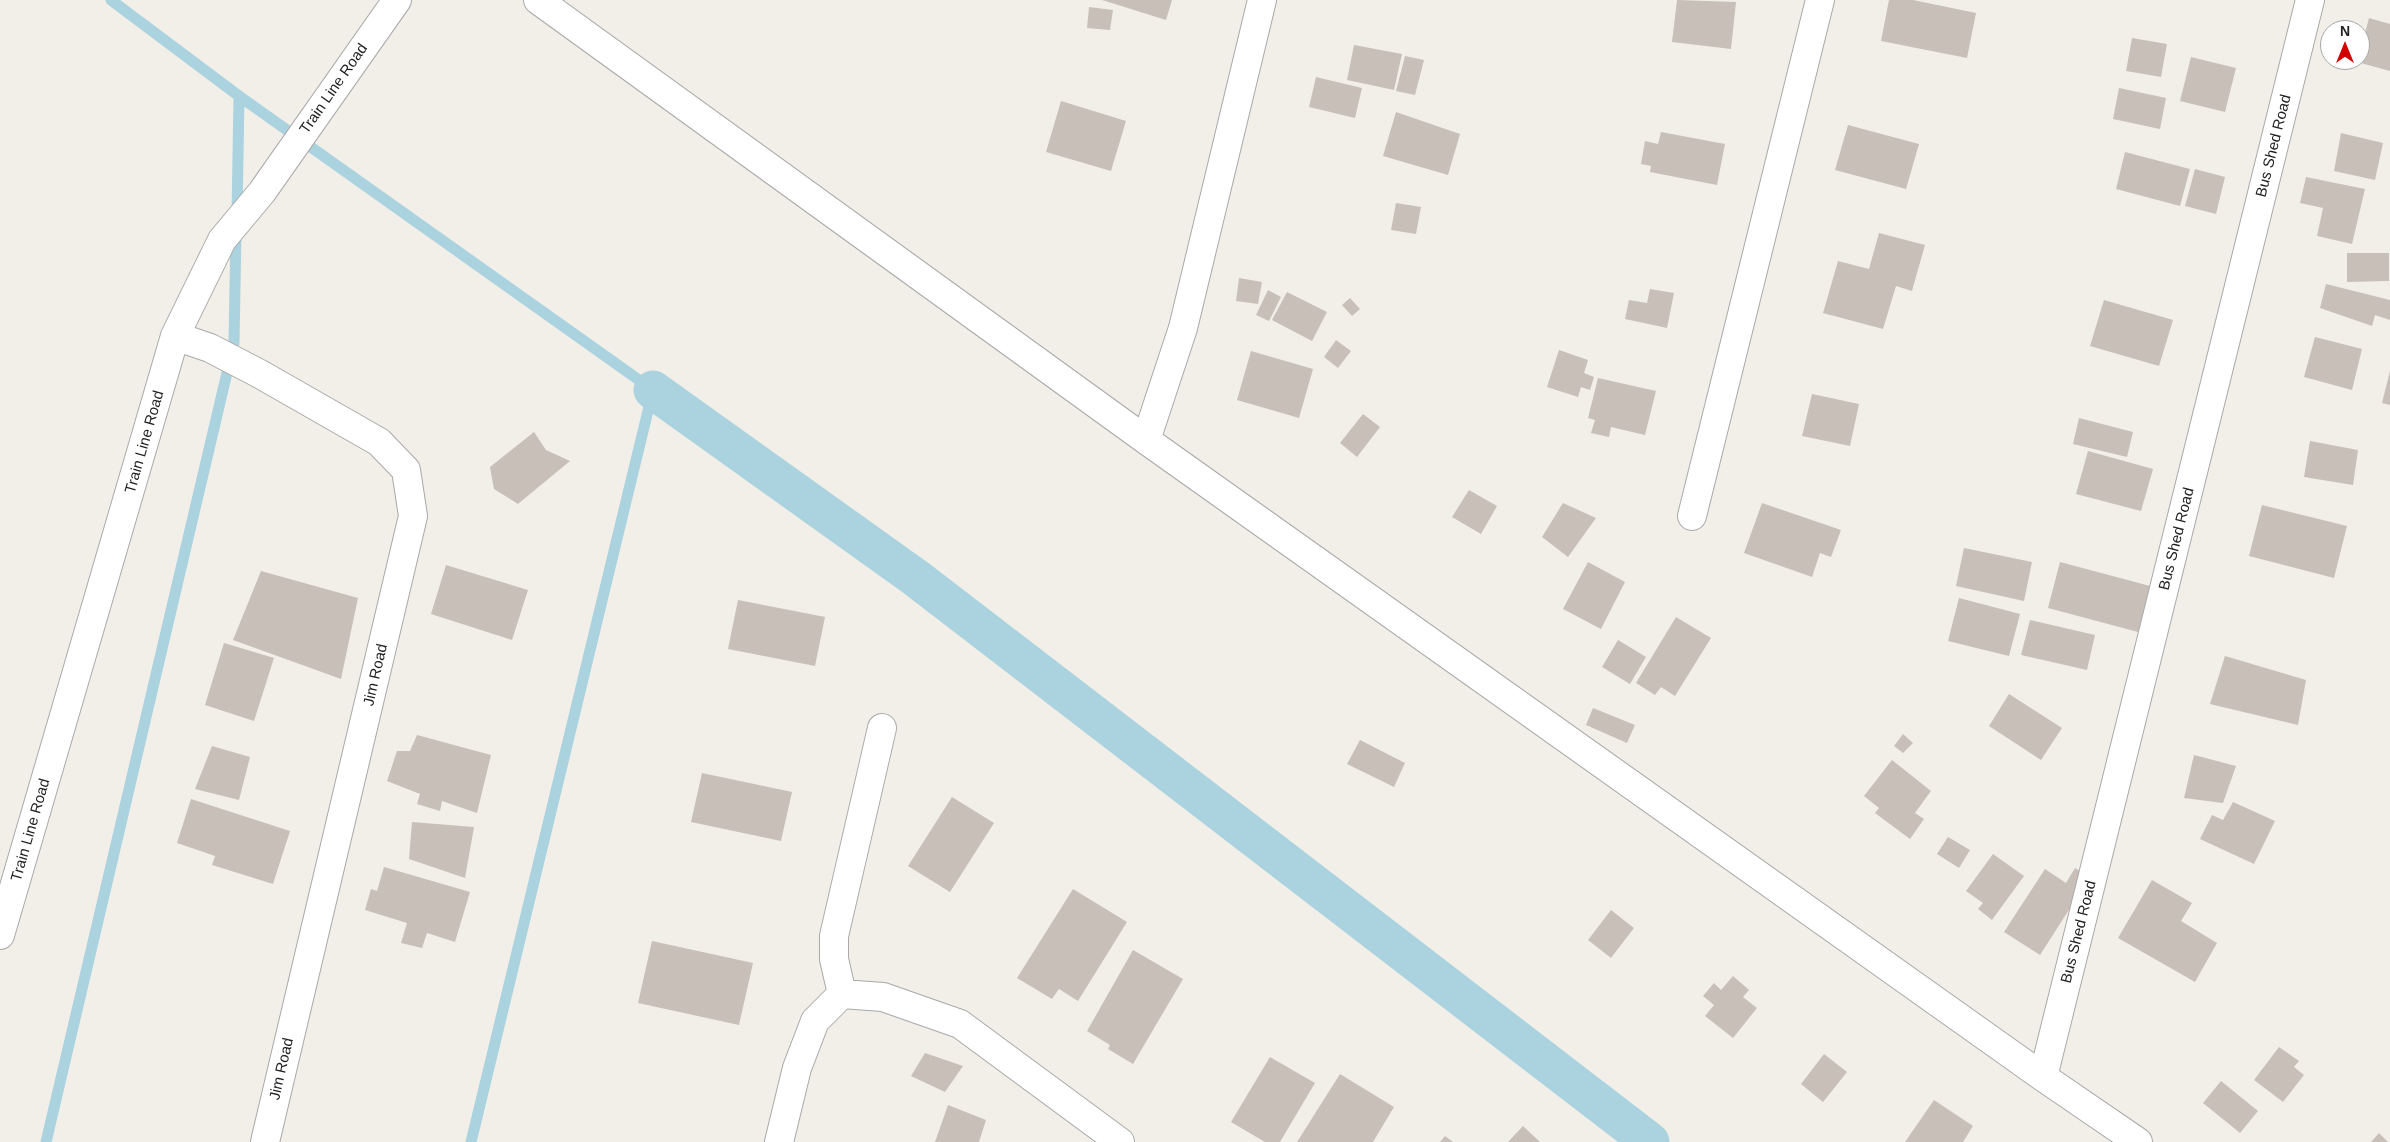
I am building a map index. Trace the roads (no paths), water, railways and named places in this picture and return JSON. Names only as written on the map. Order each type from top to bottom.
[{"type":"street","name":"Train Line Road","points":[[0,935],[131,492],[175,336],[222,240],[262,192],[397,0]]},
{"type":"street","points":[[538,0],[1146,440],[2043,1077],[2138,1142]]},
{"type":"street","points":[[1146,440],[1183,328],[1262,0]]},
{"type":"street","points":[[1692,516],[1820,0]]},
{"type":"street","name":"Bus Shed Road","points":[[2043,1077],[2310,0]]},
{"type":"street","name":"Jim Road","points":[[175,336],[210,348],[260,374],[379,442],[406,470],[413,516],[265,1142]]},
{"type":"street","points":[[842,994],[834,958],[834,936],[882,728]]},
{"type":"street","points":[[779,1142],[797,1068],[815,1021],[842,994],[883,997],[960,1024],[1120,1142]]},
{"type":"waterway","points":[[111,0],[239,96],[653,390],[471,1142]]},
{"type":"waterway","points":[[237,215],[239,96]]},
{"type":"waterway","points":[[46,1142],[234,343],[236,231]]},
{"type":"waterway","points":[[653,390],[916,578],[1650,1142]]}]
